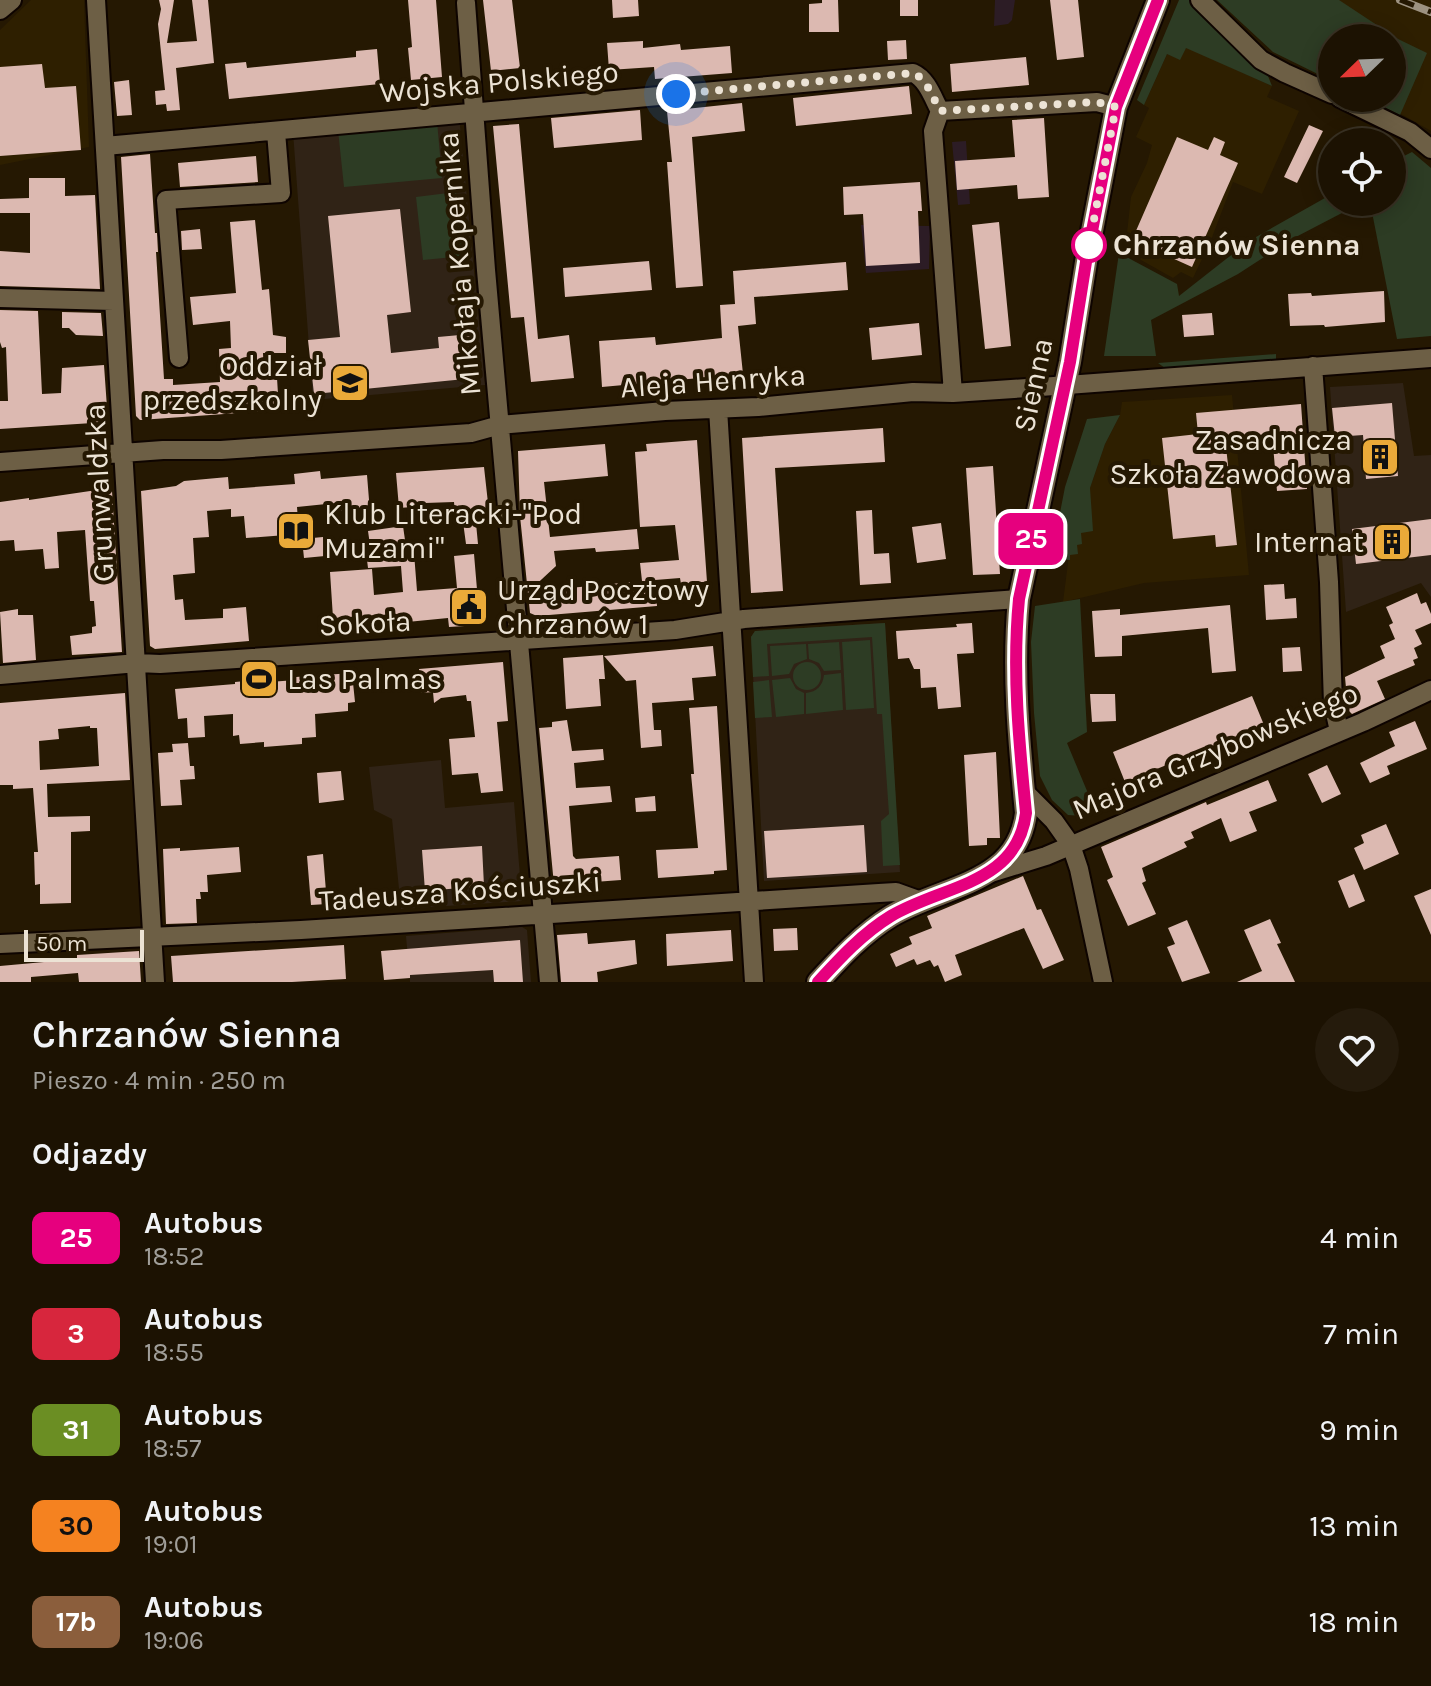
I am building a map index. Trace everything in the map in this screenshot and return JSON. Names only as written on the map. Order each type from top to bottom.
[{"type":"street","points":[[0,10],[12,0]]},
{"type":"street","name":"Grunwaldzka","points":[[96,0],[155,982]]},
{"type":"street","name":"Sienna","points":[[991,873],[1023,834],[1026,813],[1016,681],[1019,599],[1064,385],[1116,107],[1158,0]]},
{"type":"street","points":[[1200,0],[1261,60],[1318,88]]},
{"type":"street","name":"Mikołaja Kopernika","points":[[466,3],[549,982]]},
{"type":"street","name":"Wojska Polskiego","points":[[105,146],[913,73],[925,83],[940,111]]},
{"type":"street","points":[[953,393],[933,131],[940,111],[1097,102],[1116,107]]},
{"type":"street","points":[[1369,112],[1410,132],[1431,149]]},
{"type":"street","points":[[179,358],[166,200],[281,193],[276,132]]},
{"type":"street","points":[[0,298],[114,301]]},
{"type":"street","name":"Aleja Henryka","points":[[0,462],[455,434],[500,425],[913,392],[953,393],[1431,358]]},
{"type":"street","points":[[1313,366],[1329,582],[1333,704],[1339,731]]},
{"type":"street","points":[[718,409],[754,982]]},
{"type":"street","name":"Sokoła","points":[[0,675],[137,663],[519,641],[1019,599]]},
{"type":"street","name":"Majora Grzybowskiego","points":[[818,982],[849,947],[890,916],[921,901],[1071,845],[1431,690]]},
{"type":"street","points":[[1023,790],[1054,821],[1071,845],[1103,982]]},
{"type":"street","name":"Tadeusza Kościuszki","points":[[0,944],[301,930],[896,892],[921,901]]},
{"type":"shaded area","points":[[31,0],[84,0],[89,147],[0,165],[0,30]]},
{"type":"shaded area","points":[[995,0],[1015,0],[1012,20],[1008,24],[994,26]]},
{"type":"shaded area","points":[[1223,0],[1431,0],[1431,131],[1398,112],[1406,112],[1406,24],[1318,24],[1318,33]]},
{"type":"shaded area","points":[[1186,47],[1272,86],[1267,97],[1299,111],[1262,194],[1233,182],[1193,278],[1181,272],[1173,278],[1125,251],[1131,197],[1152,145],[1136,137],[1149,108],[1144,105],[1167,54],[1180,59]]},
{"type":"shaded area","points":[[459,116],[485,385],[313,400],[293,132]]},
{"type":"shaded area","points":[[966,141],[970,204],[958,205],[952,142]]},
{"type":"shaded area","points":[[861,225],[930,226],[929,269],[866,273]]},
{"type":"shaded area","points":[[1403,383],[1414,456],[1431,455],[1431,597],[1421,583],[1346,612],[1330,387]]},
{"type":"shaded area","points":[[1232,395],[1249,575],[1144,583],[1063,602],[1069,555],[1077,544],[1090,488],[1105,444],[1120,415],[1122,402]]},
{"type":"shaded area","points":[[885,623],[900,872],[764,881],[751,637],[755,631]]},
{"type":"shaded area","points":[[441,760],[445,808],[514,802],[522,901],[401,909],[392,819],[374,810],[369,767]]},
{"type":"shaded area","points":[[522,927],[527,930],[531,982],[410,982],[406,936]]},
{"type":"green space","points":[[1179,0],[1191,0],[1268,76],[1272,86],[1186,48],[1180,60],[1167,54],[1144,105],[1137,100]]},
{"type":"green space","points":[[1217,0],[1339,0],[1375,24],[1318,24],[1318,74],[1273,52]]},
{"type":"green space","points":[[1406,43],[1427,53],[1406,101]]},
{"type":"green space","points":[[437,121],[442,178],[344,187],[338,130]]},
{"type":"green space","points":[[1412,152],[1431,168],[1431,336],[1397,339],[1373,216],[1406,216],[1406,155]]},
{"type":"green space","points":[[456,192],[464,256],[423,260],[416,197]]},
{"type":"green space","points":[[1318,202],[1318,216],[1336,216],[1292,239],[1238,274],[1151,320],[1156,356],[1104,356],[1119,253],[1177,284],[1179,296],[1249,241]]},
{"type":"green space","points":[[1276,354],[1276,359],[1165,368],[1158,363]]},
{"type":"green space","points":[[1120,415],[1105,444],[1090,488],[1093,531],[1081,533],[1082,544],[1077,545],[1078,554],[1070,555],[1070,560],[1051,559],[1065,487],[1087,419]]},
{"type":"green space","points":[[1080,599],[1087,732],[1067,743],[1095,810],[1082,816],[1068,815],[1052,800],[1040,776],[1031,642],[1035,606]]},
{"type":"green space","points":[[885,623],[900,865],[883,866],[881,821],[889,814],[882,714],[877,714],[872,637],[767,644],[769,676],[753,677],[751,637],[755,631]]},
{"type":"green space","points":[[870,640],[874,708],[846,710],[842,642]]},
{"type":"green space","points":[[839,642],[841,670],[824,671],[819,663],[809,659],[808,644]]},
{"type":"green space","points":[[806,644],[807,659],[794,664],[789,674],[772,676],[770,646]]},
{"type":"green space","points":[[807,662],[817,666],[821,676],[817,686],[807,690],[797,686],[793,676],[797,666]]},
{"type":"green space","points":[[841,673],[843,710],[806,714],[806,693],[819,687],[824,675]]},
{"type":"green space","points":[[790,678],[796,689],[804,693],[804,714],[776,717],[772,680]]},
{"type":"green space","points":[[769,680],[772,717],[755,718],[753,682]]},
{"type":"building","points":[[159,0],[174,0],[167,43],[197,41],[192,0],[208,0],[214,63],[176,68],[180,110],[167,111],[166,104],[156,105],[155,91],[165,90],[158,24]]},
{"type":"building","points":[[408,0],[436,0],[442,77],[411,80]]},
{"type":"building","points":[[483,0],[512,0],[520,68],[491,71]]},
{"type":"building","points":[[612,0],[638,0],[639,16],[613,18]]},
{"type":"building","points":[[822,0],[838,0],[839,32],[809,32],[809,4],[822,3]]},
{"type":"building","points":[[900,0],[918,0],[918,16],[900,16]]},
{"type":"building","points":[[1050,0],[1078,0],[1084,57],[1057,60]]},
{"type":"building","points":[[906,40],[907,59],[888,60],[887,41]]},
{"type":"building","points":[[643,41],[643,48],[680,44],[681,50],[730,46],[732,73],[655,79],[654,67],[609,70],[607,43]]},
{"type":"building","points":[[377,49],[380,84],[229,99],[225,64],[246,62],[247,68],[356,57],[356,51]]},
{"type":"building","points":[[1026,57],[1029,85],[952,92],[950,64]]},
{"type":"building","points":[[42,64],[45,88],[76,86],[81,150],[0,156],[0,67]]},
{"type":"building","points":[[129,80],[132,115],[117,116],[114,82]]},
{"type":"building","points":[[909,86],[912,114],[796,126],[793,98]]},
{"type":"building","points":[[742,103],[745,131],[692,137],[703,286],[676,288],[667,162],[672,162],[667,111]]},
{"type":"building","points":[[640,110],[642,140],[554,148],[551,118]]},
{"type":"building","points":[[1044,118],[1049,197],[1018,199],[1017,185],[957,190],[955,161],[1015,157],[1012,120]]},
{"type":"building","points":[[519,124],[538,339],[569,335],[574,378],[531,382],[524,317],[511,318],[493,126]]},
{"type":"building","points":[[1309,125],[1318,129],[1318,141],[1297,183],[1284,177]]},
{"type":"building","points":[[1177,137],[1208,150],[1214,137],[1225,142],[1220,155],[1238,163],[1192,267],[1132,240]]},
{"type":"building","points":[[150,154],[164,379],[173,379],[173,385],[220,382],[219,349],[231,348],[230,321],[193,325],[190,297],[236,293],[230,222],[255,220],[262,290],[269,289],[273,335],[286,337],[286,353],[263,353],[264,379],[277,378],[279,410],[140,420],[136,416],[121,157]]},
{"type":"building","points":[[256,156],[258,182],[180,187],[178,163]]},
{"type":"building","points":[[29,178],[65,178],[65,196],[95,195],[100,289],[0,286],[0,251],[30,253],[30,213],[0,213],[0,199],[29,198]]},
{"type":"building","points":[[920,182],[920,263],[866,266],[863,214],[844,215],[843,187]]},
{"type":"building","points":[[400,209],[411,312],[387,315],[391,353],[439,348],[438,337],[471,334],[475,378],[314,394],[308,340],[340,337],[328,216]]},
{"type":"building","points":[[999,222],[1011,346],[985,349],[972,225]]},
{"type":"building","points":[[200,229],[202,249],[182,250],[181,231]]},
{"type":"building","points":[[649,261],[652,290],[565,297],[563,268]]},
{"type":"building","points":[[846,262],[848,290],[754,297],[756,324],[738,326],[743,374],[602,387],[599,341],[655,337],[656,345],[722,338],[720,305],[735,304],[733,271]]},
{"type":"building","points":[[1384,291],[1385,322],[1325,327],[1290,326],[1288,294],[1311,293],[1312,296]]},
{"type":"building","points":[[0,310],[38,311],[42,394],[61,393],[62,368],[104,365],[108,422],[0,429],[0,401],[8,401],[6,347],[2,348],[0,342]]},
{"type":"building","points":[[62,312],[101,313],[103,336],[76,335],[69,328],[62,328]]},
{"type":"building","points":[[1212,313],[1214,335],[1184,337],[1182,315]]},
{"type":"building","points":[[919,323],[922,355],[872,360],[869,328]]},
{"type":"building","name":"Zasadnicza Szkoła Zawodowa","points":[[1392,403],[1398,476],[1366,479],[1363,435],[1335,437],[1332,408]]},
{"type":"building","points":[[1301,404],[1307,489],[1277,491],[1272,434],[1225,438],[1237,545],[1216,547],[1215,535],[1173,539],[1162,438],[1198,434],[1196,413]]},
{"type":"building","points":[[883,428],[885,462],[775,468],[783,591],[751,593],[742,438]]},
{"type":"building","points":[[697,440],[707,582],[701,582],[701,589],[688,590],[688,583],[681,584],[680,578],[655,580],[657,606],[537,616],[530,613],[520,516],[518,451],[605,444],[608,476],[544,482],[550,537],[637,529],[639,549],[554,551],[556,566],[528,592],[642,581],[640,563],[679,560],[675,525],[640,527],[635,452],[647,451],[646,444]]},
{"type":"building","points":[[993,466],[1000,574],[973,575],[966,468]]},
{"type":"building","points":[[484,467],[489,512],[475,513],[478,544],[466,544],[463,522],[456,523],[454,502],[399,508],[396,473]]},
{"type":"building","points":[[320,471],[321,479],[367,475],[370,512],[348,514],[348,510],[337,511],[336,503],[297,507],[299,534],[246,538],[244,516],[231,517],[231,509],[207,511],[209,537],[193,538],[195,573],[173,575],[175,600],[183,599],[185,620],[223,618],[223,609],[246,607],[249,641],[155,649],[150,646],[141,491],[176,486],[184,481],[228,477],[229,489],[295,484],[294,474]]},
{"type":"building","points":[[97,490],[98,493],[112,491],[122,652],[72,655],[70,636],[92,633],[92,627],[96,626],[94,601],[90,601],[85,530],[57,532],[59,568],[45,569],[43,549],[15,551],[14,540],[0,541],[0,502]]},
{"type":"building","points":[[872,510],[874,554],[889,553],[891,583],[860,585],[856,511]]},
{"type":"building","name":"Internat","points":[[1431,519],[1431,555],[1356,564],[1352,529]]},
{"type":"building","points":[[941,523],[946,559],[917,563],[912,527]]},
{"type":"building","points":[[403,526],[407,554],[414,553],[417,591],[457,588],[454,556],[474,554],[480,625],[449,627],[448,618],[397,623],[396,614],[333,618],[330,572],[372,569],[374,595],[403,592],[401,566],[368,568],[366,552],[371,552],[368,531]]},
{"type":"building","points":[[323,537],[325,556],[304,558],[302,539]]},
{"type":"building","points":[[1284,584],[1285,599],[1296,598],[1297,618],[1266,620],[1264,585]]},
{"type":"building","points":[[1417,593],[1421,604],[1426,602],[1431,623],[1415,630],[1422,644],[1414,648],[1418,658],[1413,660],[1415,665],[1377,681],[1385,699],[1352,714],[1348,710],[1345,677],[1385,658],[1380,646],[1395,639],[1389,625],[1393,623],[1386,607]]},
{"type":"building","points":[[1230,605],[1236,671],[1212,673],[1208,628],[1122,636],[1122,656],[1095,657],[1092,611],[1120,609],[1120,615]]},
{"type":"building","points":[[18,609],[18,615],[33,615],[36,660],[3,663],[0,612]]},
{"type":"building","points":[[972,623],[974,653],[957,654],[961,707],[938,709],[936,687],[921,688],[920,669],[914,669],[909,658],[898,659],[896,631],[957,627],[956,624]]},
{"type":"building","points":[[713,646],[716,676],[692,678],[694,700],[652,703],[654,730],[661,730],[662,746],[641,748],[636,680],[626,681],[604,656]]},
{"type":"building","points":[[1300,647],[1302,671],[1283,672],[1282,648]]},
{"type":"building","points":[[603,655],[605,679],[599,679],[601,706],[566,709],[563,658]]},
{"type":"building","points":[[503,662],[508,721],[497,722],[503,791],[481,793],[478,773],[452,775],[449,739],[475,737],[471,701],[467,701],[466,695],[441,698],[434,703],[433,692],[421,693],[419,669]]},
{"type":"building","points":[[352,673],[355,702],[348,703],[348,711],[315,714],[316,737],[302,738],[302,744],[264,747],[264,742],[240,744],[239,735],[233,736],[233,714],[204,716],[205,737],[188,738],[187,718],[178,719],[175,689]]},
{"type":"building","points":[[125,693],[130,780],[47,784],[48,817],[90,816],[90,831],[71,832],[71,903],[40,904],[40,884],[35,885],[34,852],[38,852],[33,788],[13,789],[13,785],[0,785],[0,703]],"holes":[[[97,728],[99,766],[40,770],[39,741],[59,739],[58,729]]]},
{"type":"building","points":[[1090,694],[1115,694],[1116,721],[1092,722]]},
{"type":"building","points":[[1252,696],[1264,725],[1125,782],[1113,752]]},
{"type":"building","points":[[717,706],[727,870],[714,871],[714,874],[658,878],[656,850],[698,848],[689,708]]},
{"type":"building","points":[[567,720],[572,751],[603,749],[604,760],[574,763],[576,788],[610,786],[612,802],[569,806],[573,856],[576,859],[619,856],[621,880],[554,885],[539,728],[552,727],[552,722]]},
{"type":"building","points":[[1415,721],[1427,749],[1387,766],[1390,774],[1370,783],[1360,763],[1395,746],[1389,732]]},
{"type":"building","points":[[188,743],[190,766],[194,766],[195,779],[180,780],[182,805],[161,806],[158,753],[173,752],[172,744]]},
{"type":"building","points":[[996,752],[1000,838],[987,838],[987,845],[969,846],[964,755]]},
{"type":"building","points":[[1327,765],[1341,794],[1322,803],[1308,774]]},
{"type":"building","points":[[341,771],[344,800],[319,803],[317,773]]},
{"type":"building","points":[[1268,780],[1277,801],[1249,812],[1257,831],[1230,842],[1221,818],[1191,832],[1194,838],[1184,842],[1187,847],[1142,868],[1146,881],[1142,883],[1156,914],[1128,926],[1107,880],[1113,877],[1101,847],[1206,802],[1207,805]]},
{"type":"building","points":[[655,796],[656,811],[636,812],[635,798]]},
{"type":"building","points":[[1386,824],[1399,854],[1364,870],[1354,848],[1364,843],[1361,835]]},
{"type":"building","points":[[864,825],[867,872],[767,878],[764,831]]},
{"type":"building","points":[[482,846],[484,886],[425,891],[422,850]]},
{"type":"building","points":[[239,847],[241,872],[207,875],[208,892],[200,892],[201,899],[196,899],[197,923],[166,924],[163,849],[180,848],[180,851]]},
{"type":"building","points":[[323,854],[327,904],[311,905],[307,856]]},
{"type":"building","points":[[1354,874],[1365,901],[1349,908],[1338,881]]},
{"type":"building","points":[[1023,876],[1064,960],[1043,969],[1024,928],[955,955],[962,975],[945,982],[938,965],[934,967],[930,960],[917,965],[914,959],[896,967],[890,954],[912,944],[909,937],[932,928],[927,916]]},
{"type":"building","points":[[1431,889],[1431,935],[1414,896]]},
{"type":"building","points":[[1270,919],[1281,943],[1277,944],[1295,982],[1237,982],[1262,971],[1244,930]]},
{"type":"building","points":[[1187,920],[1210,973],[1182,982],[1167,947],[1175,944],[1168,928]]},
{"type":"building","points":[[797,928],[798,950],[774,951],[773,929]]},
{"type":"building","points":[[731,930],[733,961],[667,966],[666,934]]},
{"type":"building","points":[[587,933],[588,944],[635,940],[637,964],[597,972],[598,982],[561,982],[557,935]]},
{"type":"building","points":[[520,940],[523,982],[494,982],[493,970],[410,975],[410,978],[384,980],[381,951]]},
{"type":"building","points":[[344,945],[346,979],[173,982],[171,956]]},
{"type":"building","points":[[139,951],[141,982],[79,982],[78,973],[31,977],[31,982],[0,982],[0,966],[77,959],[77,955]]},
{"type":"railway","points":[[1400,0],[1431,12]]},
{"type":"bus line","name":"25","points":[[818,982],[849,947],[890,916],[991,873],[1023,834],[1026,813],[1016,681],[1019,599],[1070,362],[1116,107],[1158,0]]},
{"type":"place","name":"Chrzanów Sienna","points":[[1089,245]]},
{"type":"place","name":"Oddział przedszkolny","points":[[350,383]]},
{"type":"place","name":"Zasadnicza Szkoła Zawodowa","points":[[1380,457]]},
{"type":"place","name":"Klub Literacki-\"Pod Muzami\"","points":[[296,531]]},
{"type":"place","name":"Internat","points":[[1392,542]]},
{"type":"place","name":"Urząd Pocztowy Chrzanów 1","points":[[469,607]]},
{"type":"place","name":"Las Palmas","points":[[259,679]]},
{"type":"route","points":[[676,94],[913,73],[925,83],[940,111],[1097,102],[1116,107],[1089,245]]}]
